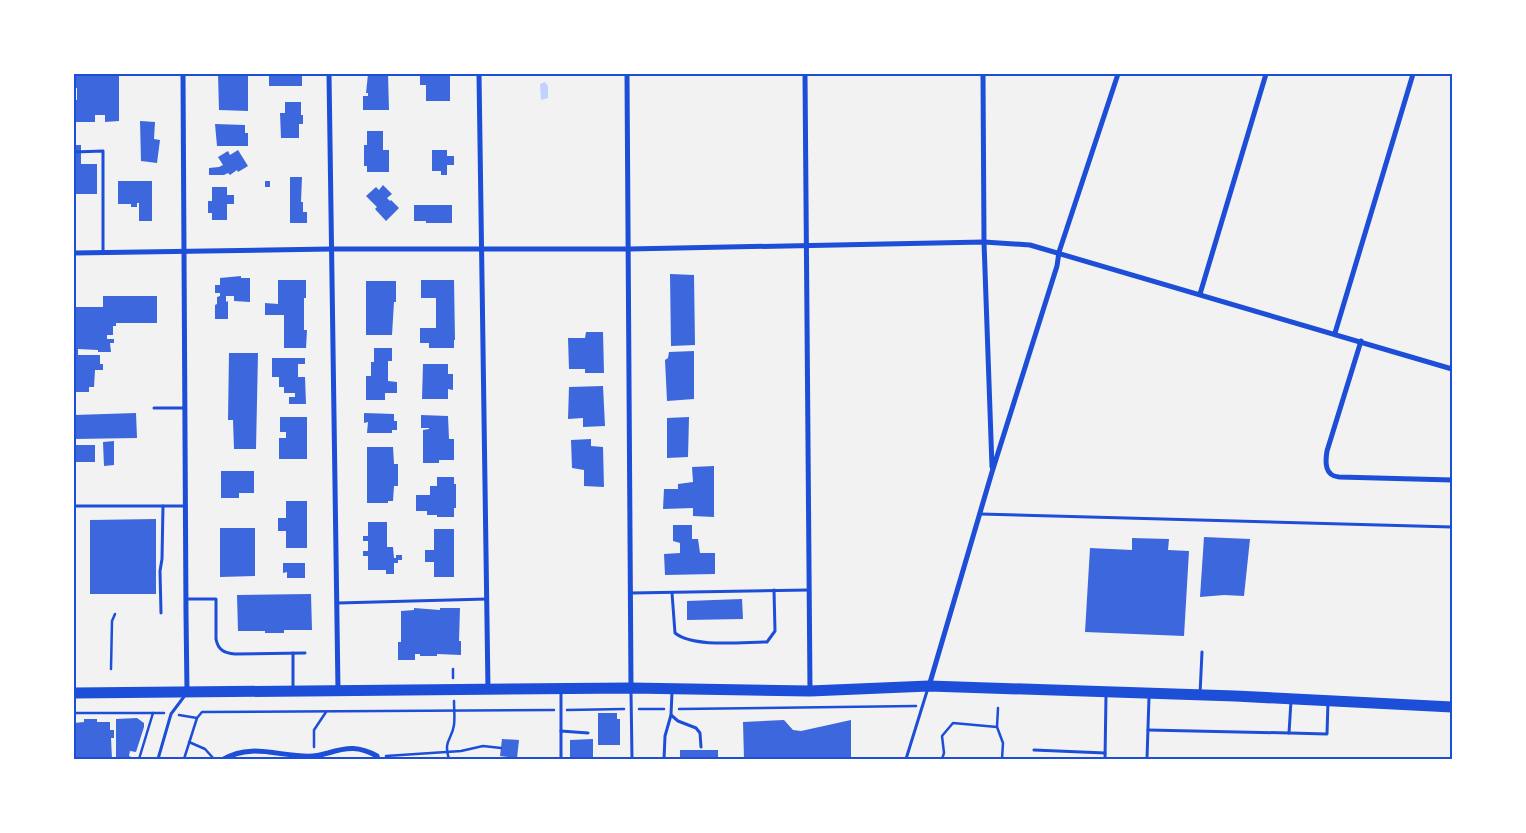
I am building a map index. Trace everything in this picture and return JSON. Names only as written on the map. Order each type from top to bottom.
[{"type":"main road","points":[[74,692],[631,688],[810,691],[929,686],[1200,695],[1452,707]]},
{"type":"street","points":[[183,74],[188,692]]},
{"type":"street","points":[[329,74],[338,691]]},
{"type":"street","points":[[479,74],[488,690]]},
{"type":"street","points":[[627,74],[631,688]]},
{"type":"street","points":[[805,74],[810,691]]},
{"type":"street","points":[[983,74],[984,242],[992,472]]},
{"type":"street","points":[[929,686],[992,472],[1058,266],[1059,252],[1118,74]]},
{"type":"street","points":[[1200,294],[1266,74]]},
{"type":"street","points":[[1335,333],[1413,74]]},
{"type":"street","points":[[74,253],[331,249],[629,250],[984,242],[1030,245],[1452,368]]},
{"type":"street","points":[[1361,341],[1327,451],[1325,460],[1329,473],[1333,477],[1452,480]]},
{"type":"street","points":[[224,759],[232,754],[254,750],[314,756],[344,748],[364,749],[377,758]]},
{"type":"lane","points":[[74,152],[103,151],[103,252]]},
{"type":"lane","points":[[154,408],[185,408]]},
{"type":"lane","points":[[74,506],[185,506]]},
{"type":"lane","points":[[161,613],[162,506]]},
{"type":"lane","points":[[980,514],[1452,526]]},
{"type":"lane","points":[[672,593],[675,633],[682,638],[714,643],[767,642],[774,631],[774,590]]},
{"type":"lane","points":[[631,593],[809,590]]},
{"type":"lane","points":[[186,598],[216,599],[217,645],[224,652],[235,654],[305,653]]},
{"type":"lane","points":[[338,603],[487,599]]},
{"type":"lane","points":[[1200,695],[1202,652]]},
{"type":"lane","points":[[293,691],[294,653]]},
{"type":"lane","points":[[906,759],[929,686]]},
{"type":"lane","points":[[631,688],[632,759]]},
{"type":"lane","points":[[560,759],[561,689]]},
{"type":"lane","points":[[664,759],[665,736],[672,709],[672,689]]},
{"type":"lane","points":[[158,759],[171,714],[188,692]]},
{"type":"lane","points":[[1105,759],[1106,692]]},
{"type":"lane","points":[[1147,759],[1149,694]]},
{"type":"lane","points":[[1289,733],[1291,699]]},
{"type":"lane","points":[[1148,730],[1327,734],[1328,701]]},
{"type":"lane","points":[[671,715],[678,721],[696,728],[700,733],[700,746]]},
{"type":"lane","points":[[561,732],[588,733]]},
{"type":"lane","points":[[1034,750],[1105,753]]},
{"type":"path","points":[[111,669],[112,620],[115,614]]},
{"type":"path","points":[[449,759],[447,740],[454,726],[454,669]]},
{"type":"path","points":[[184,759],[197,718],[202,712],[922,706]]},
{"type":"path","points":[[998,708],[998,727],[1003,743],[1002,759]]},
{"type":"path","points":[[314,756],[314,730],[326,712]]},
{"type":"path","points":[[74,713],[153,713],[197,718]]},
{"type":"path","points":[[139,759],[153,713]]},
{"type":"path","points":[[942,759],[944,752],[942,736],[953,723],[998,727]]},
{"type":"path","points":[[189,742],[205,749],[214,759]]},
{"type":"path","points":[[377,758],[461,752],[483,746],[501,748]]},
{"type":"water","points":[[545,82],[548,86],[548,98],[541,100],[540,84]]},
{"type":"building","points":[[74,74],[119,74],[119,121],[105,122],[105,115],[95,115],[95,122],[74,122],[74,100],[77,100],[77,88],[74,88]]},
{"type":"building","points":[[218,74],[248,74],[248,111],[219,110]]},
{"type":"building","points":[[269,74],[302,74],[302,86],[269,86]]},
{"type":"building","points":[[368,74],[388,74],[389,110],[363,110],[363,96],[368,96],[368,93],[366,93]]},
{"type":"building","points":[[420,74],[450,74],[450,101],[426,101],[426,85],[420,85]]},
{"type":"building","points":[[285,102],[301,102],[303,124],[299,124],[299,138],[281,138],[280,113],[285,113]]},
{"type":"building","points":[[140,121],[155,122],[154,139],[160,140],[157,163],[141,161]]},
{"type":"building","points":[[215,124],[245,125],[245,133],[248,133],[248,146],[217,146]]},
{"type":"building","points":[[367,131],[383,131],[383,150],[389,150],[389,172],[367,172],[367,166],[364,166],[364,145],[367,145]]},
{"type":"building","points":[[74,145],[81,145],[81,164],[97,164],[97,194],[74,194]]},
{"type":"building","points":[[238,150],[248,166],[230,175],[228,173],[224,175],[209,175],[209,168],[223,165],[218,157],[228,151],[230,155]]},
{"type":"building","points":[[432,150],[447,150],[447,156],[454,156],[454,165],[447,165],[447,175],[441,175],[441,171],[432,171]]},
{"type":"building","points":[[290,177],[302,177],[301,202],[303,202],[303,212],[307,212],[307,223],[290,223]]},
{"type":"building","points":[[118,181],[152,181],[152,221],[139,221],[139,203],[137,203],[137,207],[131,207],[131,204],[118,204]]},
{"type":"building","points":[[265,181],[270,181],[270,187],[265,187]]},
{"type":"building","points":[[383,185],[392,194],[387,198],[399,208],[386,221],[375,209],[377,207],[366,196],[376,187],[379,190]]},
{"type":"building","points":[[212,187],[227,187],[227,195],[234,195],[234,204],[227,204],[227,220],[212,220],[212,213],[208,213],[208,201],[212,201]]},
{"type":"building","points":[[414,205],[452,205],[452,223],[414,221]]},
{"type":"building","points":[[670,274],[694,275],[695,345],[671,346]]},
{"type":"building","points":[[241,276],[241,278],[250,278],[250,302],[234,301],[234,296],[226,296],[226,302],[228,301],[228,319],[215,319],[215,305],[220,293],[215,293],[215,285],[220,285],[220,278]]},
{"type":"building","points":[[278,280],[306,280],[304,330],[307,330],[306,348],[284,348],[284,315],[265,315],[265,303],[278,304]]},
{"type":"building","points":[[421,280],[454,280],[454,348],[429,348],[429,343],[420,343],[420,328],[436,328],[436,298],[421,298]]},
{"type":"building","points":[[366,281],[396,281],[396,302],[394,302],[392,335],[366,335]]},
{"type":"building","points":[[103,296],[157,296],[157,323],[116,323],[116,326],[113,326],[113,335],[107,335],[107,339],[114,339],[114,343],[110,343],[111,352],[78,349],[78,355],[100,355],[100,364],[103,364],[103,370],[95,370],[94,387],[89,387],[89,392],[74,392],[74,307],[103,307]]},
{"type":"building","points":[[586,332],[603,332],[604,373],[585,373],[585,369],[569,369],[568,338],[585,338]]},
{"type":"building","points":[[374,348],[392,348],[392,361],[388,361],[388,381],[397,382],[397,393],[385,393],[385,400],[366,400],[366,376],[371,376]]},
{"type":"building","points":[[694,351],[694,399],[667,401],[665,360],[668,358],[669,352]]},
{"type":"building","points":[[229,353],[258,353],[256,449],[234,449],[233,420],[228,420]]},
{"type":"building","points":[[272,358],[305,358],[305,364],[298,364],[298,377],[305,377],[306,404],[289,404],[289,397],[295,397],[295,393],[284,393],[284,387],[279,387],[279,377],[272,377]]},
{"type":"building","points":[[423,364],[448,364],[448,374],[453,374],[453,390],[448,389],[448,399],[422,399]]},
{"type":"building","points":[[603,386],[605,426],[583,427],[583,418],[568,419],[569,387]]},
{"type":"building","points":[[136,413],[137,438],[74,439],[74,415]]},
{"type":"building","points":[[364,413],[394,414],[394,421],[397,421],[397,430],[392,430],[392,433],[367,433],[368,422],[364,423]]},
{"type":"building","points":[[421,415],[448,416],[449,439],[454,439],[454,460],[439,460],[439,463],[423,463],[423,430],[429,428],[421,428]]},
{"type":"building","points":[[280,417],[307,417],[307,459],[279,459],[279,438],[286,438],[286,432],[280,432]]},
{"type":"building","points":[[689,417],[688,457],[667,458],[667,418]]},
{"type":"building","points":[[591,439],[591,446],[603,447],[604,487],[584,486],[584,470],[572,468],[571,440]]},
{"type":"building","points":[[114,441],[114,465],[104,466],[103,442]]},
{"type":"building","points":[[74,445],[95,445],[95,462],[74,462]]},
{"type":"building","points":[[367,447],[393,447],[394,464],[398,464],[398,486],[394,486],[393,501],[388,501],[388,503],[367,503]]},
{"type":"building","points":[[714,466],[714,517],[693,516],[693,508],[663,509],[664,489],[678,489],[678,484],[693,482],[692,467]]},
{"type":"building","points":[[221,471],[254,471],[254,493],[239,493],[239,498],[221,498]]},
{"type":"building","points":[[437,477],[454,477],[454,484],[456,484],[456,508],[454,508],[454,517],[437,517],[437,515],[427,515],[427,511],[416,511],[416,495],[430,495],[430,486],[437,486]]},
{"type":"building","points":[[286,501],[307,501],[307,548],[286,548],[286,531],[278,531],[278,518],[286,518]]},
{"type":"building","points":[[156,519],[156,594],[90,594],[90,520]]},
{"type":"building","points":[[368,522],[387,522],[387,547],[393,547],[394,558],[396,558],[396,555],[402,555],[402,560],[394,563],[394,574],[386,574],[386,570],[368,570],[368,556],[363,556],[363,551],[368,551],[368,541],[363,541],[363,536],[368,536]]},
{"type":"building","points":[[673,525],[692,525],[692,539],[698,539],[700,553],[715,553],[715,574],[665,575],[664,554],[680,553],[680,543],[673,541]]},
{"type":"building","points":[[220,528],[255,528],[255,576],[220,577]]},
{"type":"building","points":[[434,529],[454,529],[454,577],[434,577],[434,562],[425,562],[425,550],[434,550]]},
{"type":"building","points":[[1204,537],[1250,539],[1244,596],[1200,597]]},
{"type":"building","points":[[1132,538],[1169,539],[1168,550],[1189,551],[1184,636],[1085,632],[1090,548],[1132,550]]},
{"type":"building","points":[[283,563],[305,563],[305,578],[287,578],[287,572],[283,573]]},
{"type":"building","points":[[311,594],[312,630],[284,630],[284,633],[238,631],[237,595]]},
{"type":"building","points":[[742,599],[743,619],[687,620],[687,601]]},
{"type":"building","points":[[414,608],[440,610],[440,608],[460,608],[459,641],[461,641],[461,655],[437,654],[437,656],[420,656],[420,654],[415,654],[415,660],[398,660],[398,642],[401,642],[401,611],[414,610]]},
{"type":"building","points":[[598,713],[617,713],[617,719],[620,719],[620,745],[598,745]]},
{"type":"building","points":[[137,718],[144,723],[144,727],[136,752],[130,751],[129,756],[136,759],[116,759],[116,719]]},
{"type":"building","points":[[84,719],[110,722],[110,730],[114,730],[114,738],[111,738],[112,759],[74,759],[74,723],[84,722]]},
{"type":"building","points":[[784,720],[793,730],[801,731],[851,720],[851,759],[744,759],[743,722]]},
{"type":"building","points":[[502,739],[519,740],[517,758],[500,756]]},
{"type":"building","points":[[593,739],[593,759],[570,759],[570,740]]},
{"type":"building","points":[[680,750],[718,750],[718,759],[680,759]]}]
